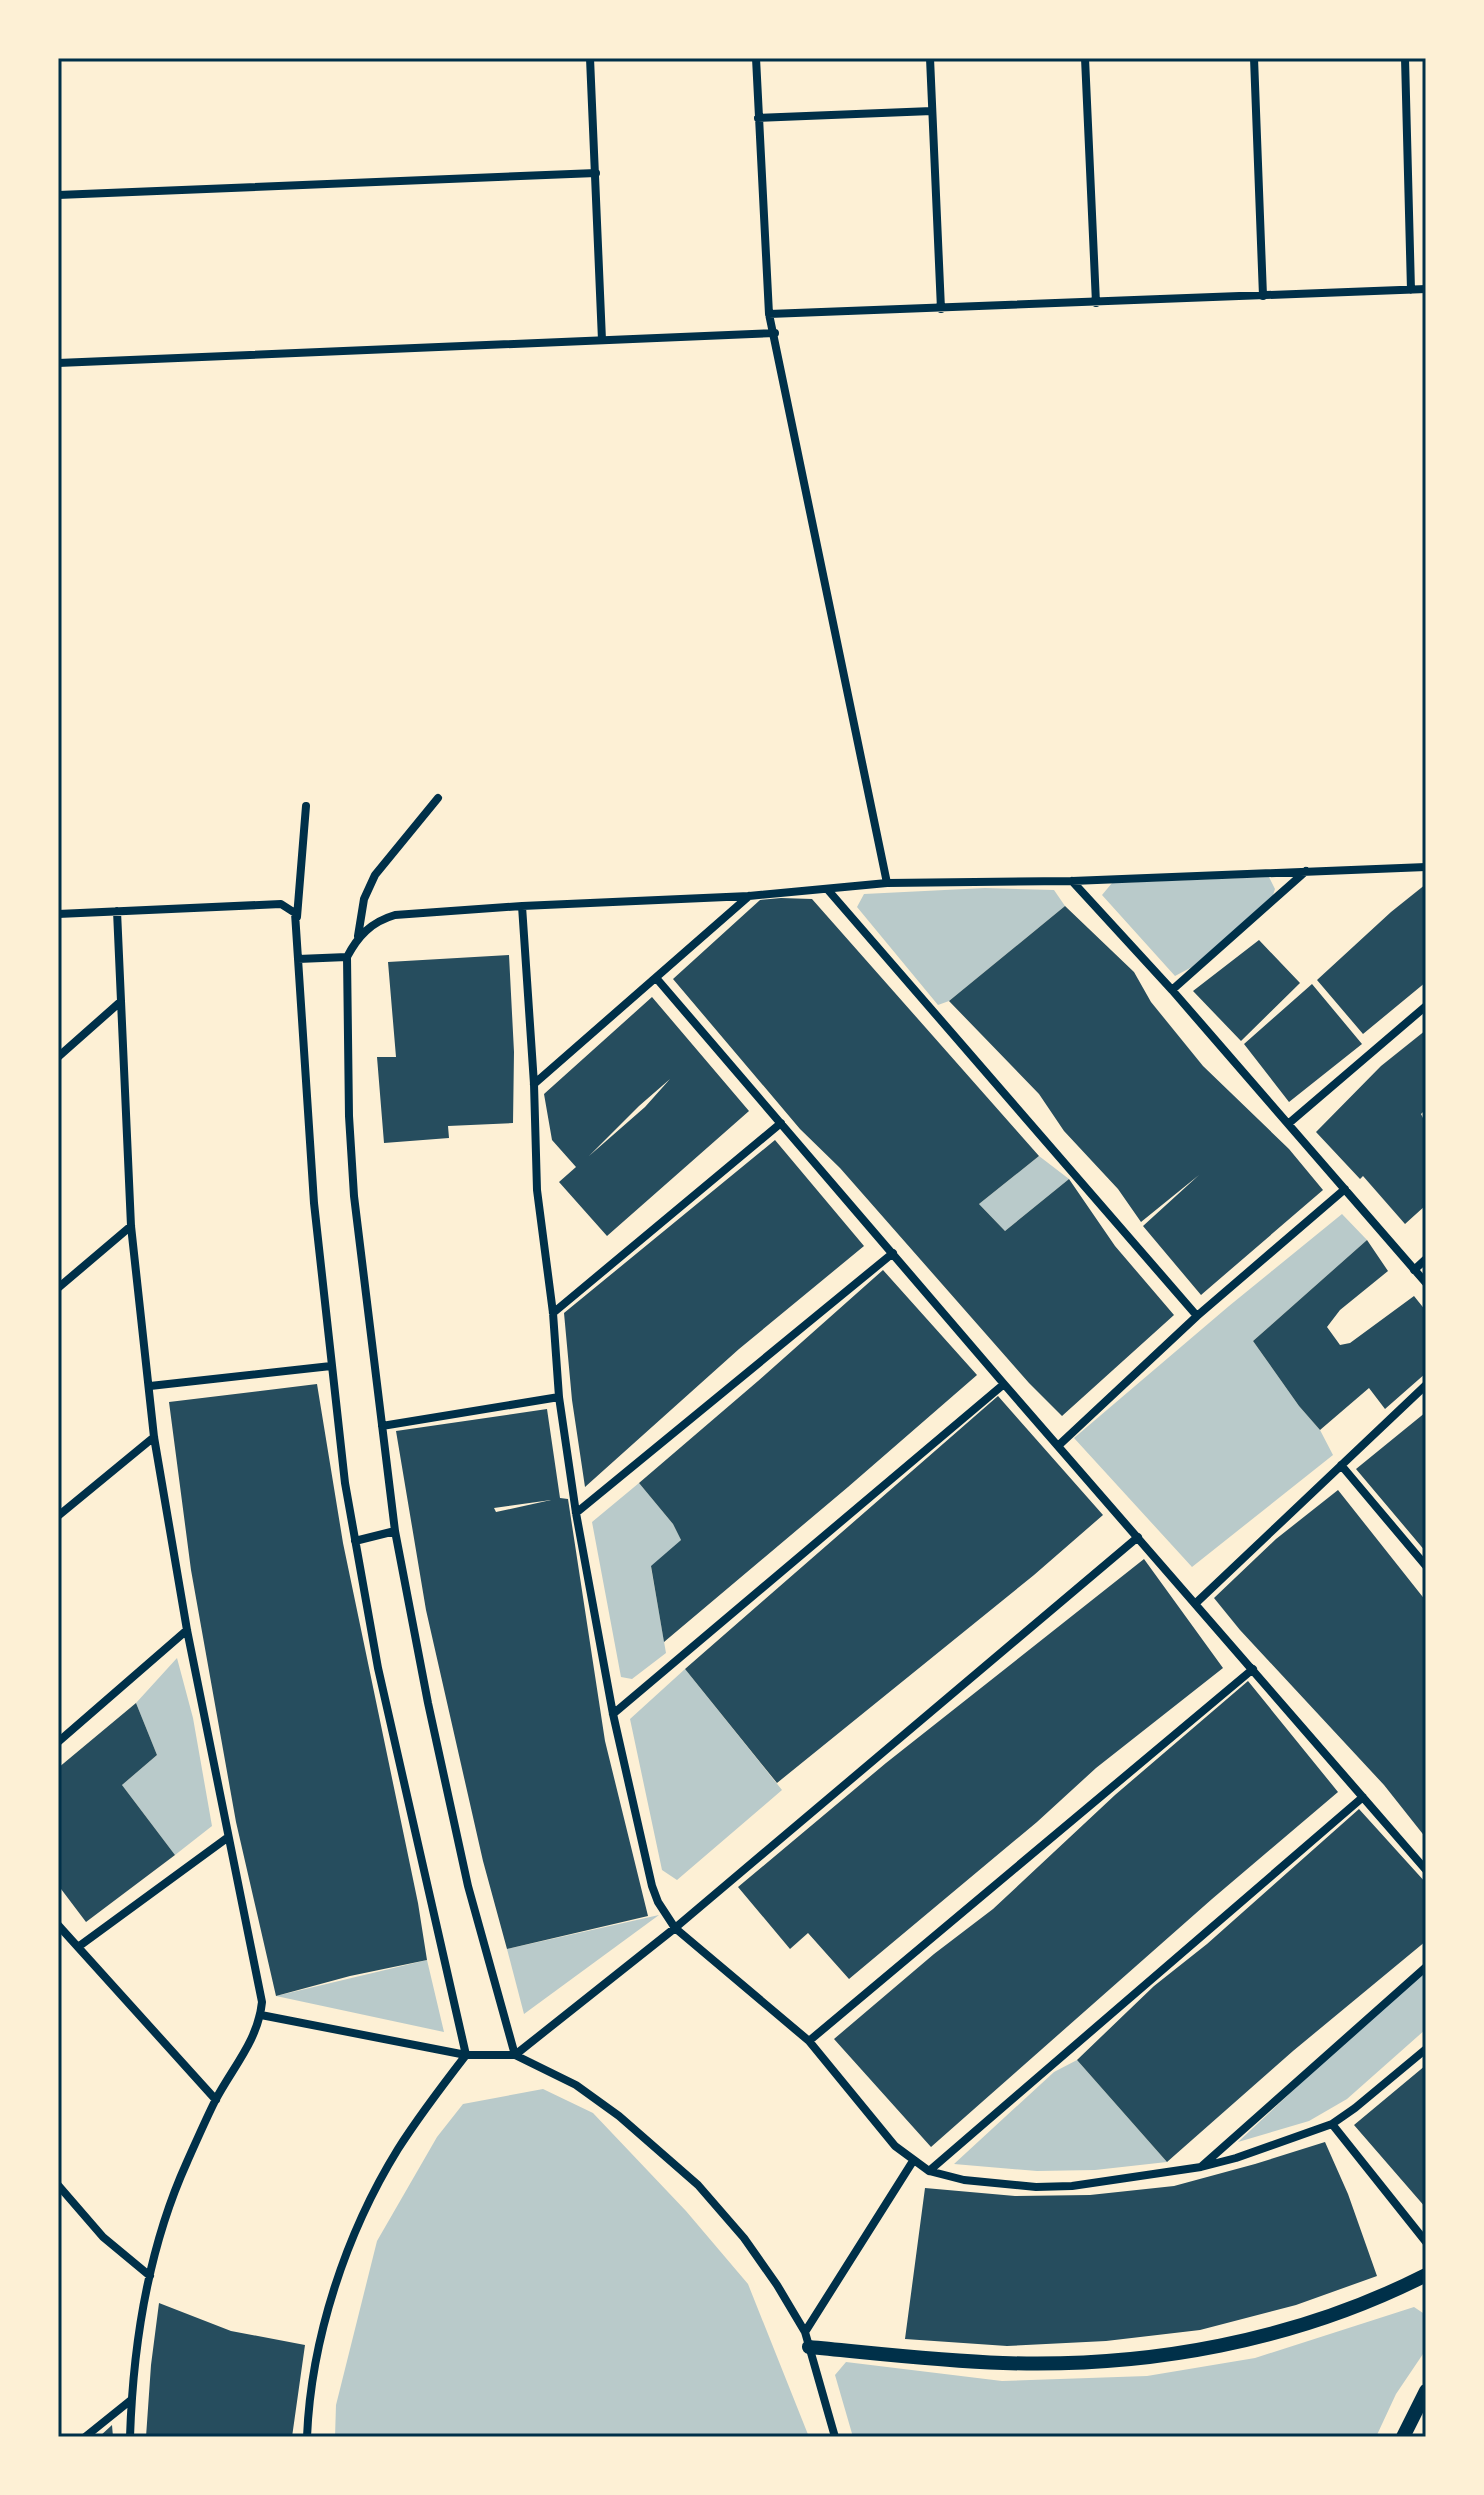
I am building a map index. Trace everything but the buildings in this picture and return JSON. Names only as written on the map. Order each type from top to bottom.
[{"type":"street","points":[[590,58],[602,340]]},
{"type":"street","points":[[756,58],[769,314],[887,883]]},
{"type":"street","points":[[930,58],[941,309]]},
{"type":"street","points":[[1085,58],[1096,303]]},
{"type":"street","points":[[1254,58],[1263,296]]},
{"type":"street","points":[[1405,58],[1411,290]]},
{"type":"street","points":[[758,118],[932,111]]},
{"type":"street","points":[[58,195],[596,173]]},
{"type":"street","points":[[769,314],[1426,289]]},
{"type":"street","points":[[58,363],[775,333]]},
{"type":"street","points":[[438,798],[375,875],[364,899],[358,937],[347,957],[349,1116],[354,1196],[395,1531],[468,1886],[515,2055]]},
{"type":"street","points":[[306,806],[297,924],[298,959],[314,1203],[331,1366],[355,1541],[391,1731],[466,2055]]},
{"type":"street","points":[[358,937],[380,919],[395,915],[522,906],[749,896],[887,883],[1072,881],[1426,867]]},
{"type":"street","points":[[1172,990],[1306,871]]},
{"type":"street","points":[[1072,881],[1172,990],[1426,1283]]},
{"type":"street","points":[[828,890],[1197,1316]]},
{"type":"street","points":[[534,1084],[749,896]]},
{"type":"street","points":[[58,914],[281,904],[291,909],[297,924]]},
{"type":"street","points":[[522,906],[534,1084],[537,1190],[553,1313],[559,1397],[576,1513],[613,1714],[652,1886],[658,1902],[675,1928],[809,2041],[895,2146],[929,2171],[964,2180],[1036,2187],[1072,2186],[1201,2167],[1271,2148],[1332,2124],[1426,2049]]},
{"type":"street","points":[[117,911],[131,1226],[154,1437],[227,1838],[261,1989],[261,2015],[253,2038],[216,2100],[185,2166],[165,2220],[150,2276],[131,2400],[130,2437]]},
{"type":"street","points":[[298,959],[347,957]]},
{"type":"street","points":[[657,979],[1426,1870]]},
{"type":"street","points":[[58,1057],[119,1003]]},
{"type":"street","points":[[1288,1124],[1426,1006]]},
{"type":"street","points":[[553,1313],[781,1123]]},
{"type":"street","points":[[1059,1445],[1197,1316],[1345,1189]]},
{"type":"street","points":[[58,1288],[131,1226]]},
{"type":"street","points":[[576,1513],[893,1253]]},
{"type":"street","points":[[1414,1270],[1426,1259]]},
{"type":"street","points":[[150,1386],[331,1366]]},
{"type":"street","points":[[613,1714],[1004,1384]]},
{"type":"street","points":[[1196,1603],[1426,1385]]},
{"type":"street","points":[[382,1426],[559,1397]]},
{"type":"street","points":[[58,1516],[154,1437]]},
{"type":"street","points":[[1341,1465],[1426,1566]]},
{"type":"street","points":[[355,1541],[395,1531]]},
{"type":"street","points":[[515,2055],[675,1928],[1138,1537]]},
{"type":"street","points":[[58,1742],[187,1630]]},
{"type":"street","points":[[809,2041],[1253,1669]]},
{"type":"street","points":[[929,2171],[1363,1797]]},
{"type":"street","points":[[78,1947],[227,1838]]},
{"type":"street","points":[[58,1925],[216,2100]]},
{"type":"street","points":[[1201,2167],[1426,1967]]},
{"type":"street","points":[[261,2015],[466,2055],[515,2055],[576,2085],[619,2116],[698,2185],[744,2238],[807,2339],[835,2437]]},
{"type":"street","points":[[307,2437],[315,2373],[328,2315],[346,2259],[369,2204],[397,2151],[466,2055]]},
{"type":"street","points":[[1332,2124],[1426,2242]]},
{"type":"street","points":[[807,2339],[913,2161]]},
{"type":"street","points":[[60,2190],[103,2237],[150,2276]]},
{"type":"street","points":[[807,2339],[1001,2363],[1057,2364],[1140,2358],[1278,2333],[1383,2297],[1426,2275]]},
{"type":"street","points":[[1403,2437],[1426,2391]]},
{"type":"street","points":[[85,2437],[131,2400]]},
{"type":"shaded area","points":[[1269,877],[1275,889],[1272,898],[1192,967],[1175,976],[1102,895],[1112,883]]},
{"type":"shaded area","points":[[985,888],[1054,890],[1065,906],[949,1001],[938,1005],[857,907],[864,894]]},
{"type":"shaded area","points":[[1039,1156],[1069,1179],[1005,1231],[979,1204]]},
{"type":"shaded area","points":[[1342,1214],[1367,1240],[1253,1341],[1320,1430],[1333,1455],[1192,1567],[1074,1438]]},
{"type":"shaded area","points":[[639,1483],[673,1524],[681,1540],[651,1567],[666,1653],[632,1679],[621,1677],[592,1522]]},
{"type":"shaded area","points":[[177,1658],[193,1718],[212,1826],[175,1855],[122,1785],[157,1755],[136,1703]]},
{"type":"shaded area","points":[[685,1669],[782,1790],[677,1880],[662,1870],[630,1719]]},
{"type":"shaded area","points":[[659,1915],[524,2014],[507,1949]]},
{"type":"shaded area","points":[[427,1960],[444,2032],[276,1996]]},
{"type":"shaded area","points":[[1426,1966],[1426,2029],[1347,2099],[1309,2121],[1238,2142]]},
{"type":"shaded area","points":[[1077,2060],[1167,2162],[1095,2170],[1037,2171],[954,2164],[1054,2072]]},
{"type":"shaded area","points":[[543,2089],[593,2113],[686,2211],[748,2284],[809,2437],[335,2437],[336,2405],[377,2241],[437,2137],[463,2104]]},
{"type":"shaded area","points":[[1414,2307],[1426,2315],[1425,2351],[1396,2394],[1376,2437],[853,2437],[835,2375],[846,2362],[1002,2381],[1147,2376],[1255,2358]]}]
